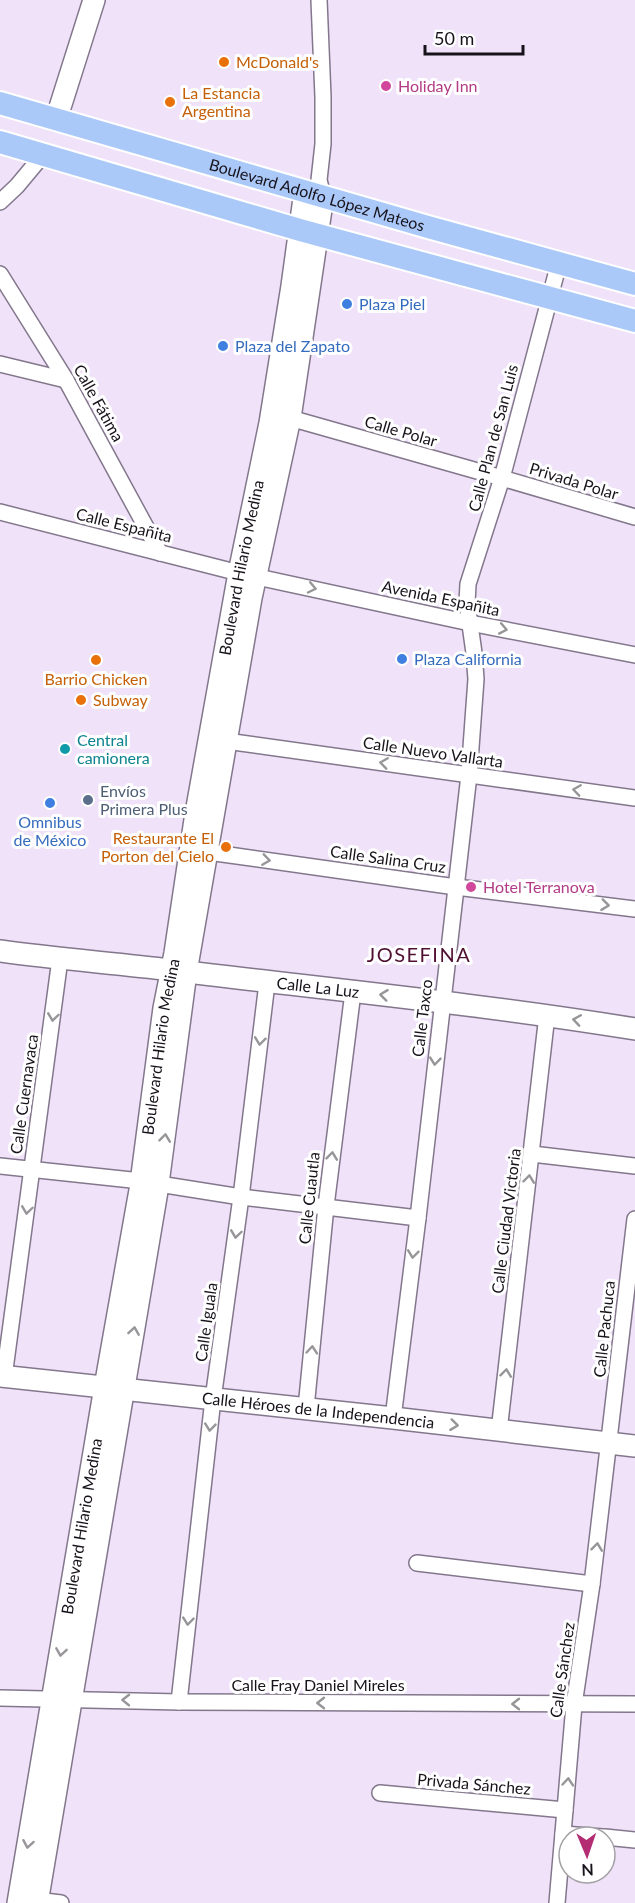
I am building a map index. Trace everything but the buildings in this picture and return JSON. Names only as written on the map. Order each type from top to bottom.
[{"type":"main road","points":[[56,120],[93,0]]},
{"type":"main road","name":"Boulevard Adolfo López Mateos","points":[[0,103],[316,189],[635,284]]},
{"type":"main road","points":[[0,142],[309,232],[635,321]]},
{"type":"main road","name":"Boulevard Hilario Medina","points":[[179,971],[208,852],[226,741],[247,574],[270,423],[316,189]]},
{"type":"main road","name":"Boulevard Hilario Medina","points":[[28,1901],[150,1182],[179,971],[196,813],[247,574],[290,418],[309,232]]},
{"type":"main road","name":"Calle La Luz","points":[[0,951],[442,1002],[635,1029]]},
{"type":"main road","name":"Calle Héroes de la Independencia","points":[[2,1377],[306,1408],[635,1446]]},
{"type":"street","points":[[316,189],[323,144],[320,0]]},
{"type":"street","points":[[0,202],[42,156]]},
{"type":"street","name":"Calle Plan de San Luis","points":[[470,623],[466,603],[468,584],[502,478],[559,263]]},
{"type":"street","name":"Calle Fátima","points":[[0,274],[66,380],[160,553]]},
{"type":"street","points":[[0,364],[66,380]]},
{"type":"street","name":"Calle Polar","points":[[290,418],[502,478]]},
{"type":"street","name":"Privada Polar","points":[[502,478],[635,518]]},
{"type":"street","name":"Calle Españita","points":[[0,512],[247,574]]},
{"type":"street","name":"Avenida Españita","points":[[247,574],[470,623],[635,656]]},
{"type":"street","name":"Calle Taxco","points":[[393,1418],[469,775],[476,679],[470,623]]},
{"type":"street","name":"Calle Nuevo Vallarta","points":[[226,741],[635,798]]},
{"type":"street","name":"Calle Salina Cruz","points":[[208,852],[456,887],[635,909]]},
{"type":"street","name":"Calle Cuernavaca","points":[[2,1377],[60,959]]},
{"type":"street","name":"Calle Iguala","points":[[179,1702],[213,1399],[267,983]]},
{"type":"street","name":"Calle Cuautla","points":[[306,1408],[326,1206],[353,992]]},
{"type":"street","name":"Calle Ciudad Victoria","points":[[499,1431],[547,1015]]},
{"type":"street","points":[[532,1154],[635,1166]]},
{"type":"street","points":[[0,1166],[150,1182],[241,1197],[418,1218]]},
{"type":"street","name":"Calle Pachuca","points":[[610,1443],[631,1286],[635,1219]]},
{"type":"street","name":"Calle Sánchez","points":[[564,1825],[574,1705],[610,1443]]},
{"type":"street","points":[[417,1563],[592,1584]]},
{"type":"street","name":"Calle Fray Daniel Mireles","points":[[0,1698],[179,1702],[635,1704]]},
{"type":"street","name":"Privada Sánchez","points":[[380,1793],[565,1810]]},
{"type":"street","points":[[617,1838],[635,1840]]},
{"type":"street","name":"Calle Sánchez","points":[[557,1903],[559,1885]]},
{"type":"street","points":[[28,1901],[61,1903]]},
{"type":"place","name":"McDonald's","points":[[224,62]]},
{"type":"place","name":"Holiday Inn","points":[[386,86]]},
{"type":"place","name":"La Estancia Argentina","points":[[170,102]]},
{"type":"place","name":"Plaza Piel","points":[[347,304]]},
{"type":"place","name":"Plaza del Zapato","points":[[223,346]]},
{"type":"place","name":"Plaza California","points":[[402,659]]},
{"type":"place","name":"Barrio Chicken","points":[[96,660]]},
{"type":"place","name":"Subway","points":[[81,700]]},
{"type":"place","name":"Central camionera","points":[[65,749]]},
{"type":"place","name":"Envíos Primera Plus","points":[[88,800]]},
{"type":"place","name":"Omnibus de México","points":[[50,803]]},
{"type":"place","name":"Restaurante El Porton del Cielo","points":[[226,847]]},
{"type":"place","name":"Hotel Terranova","points":[[471,887]]},
{"type":"district","name":"JOSEFINA","points":[[419,955]]}]
